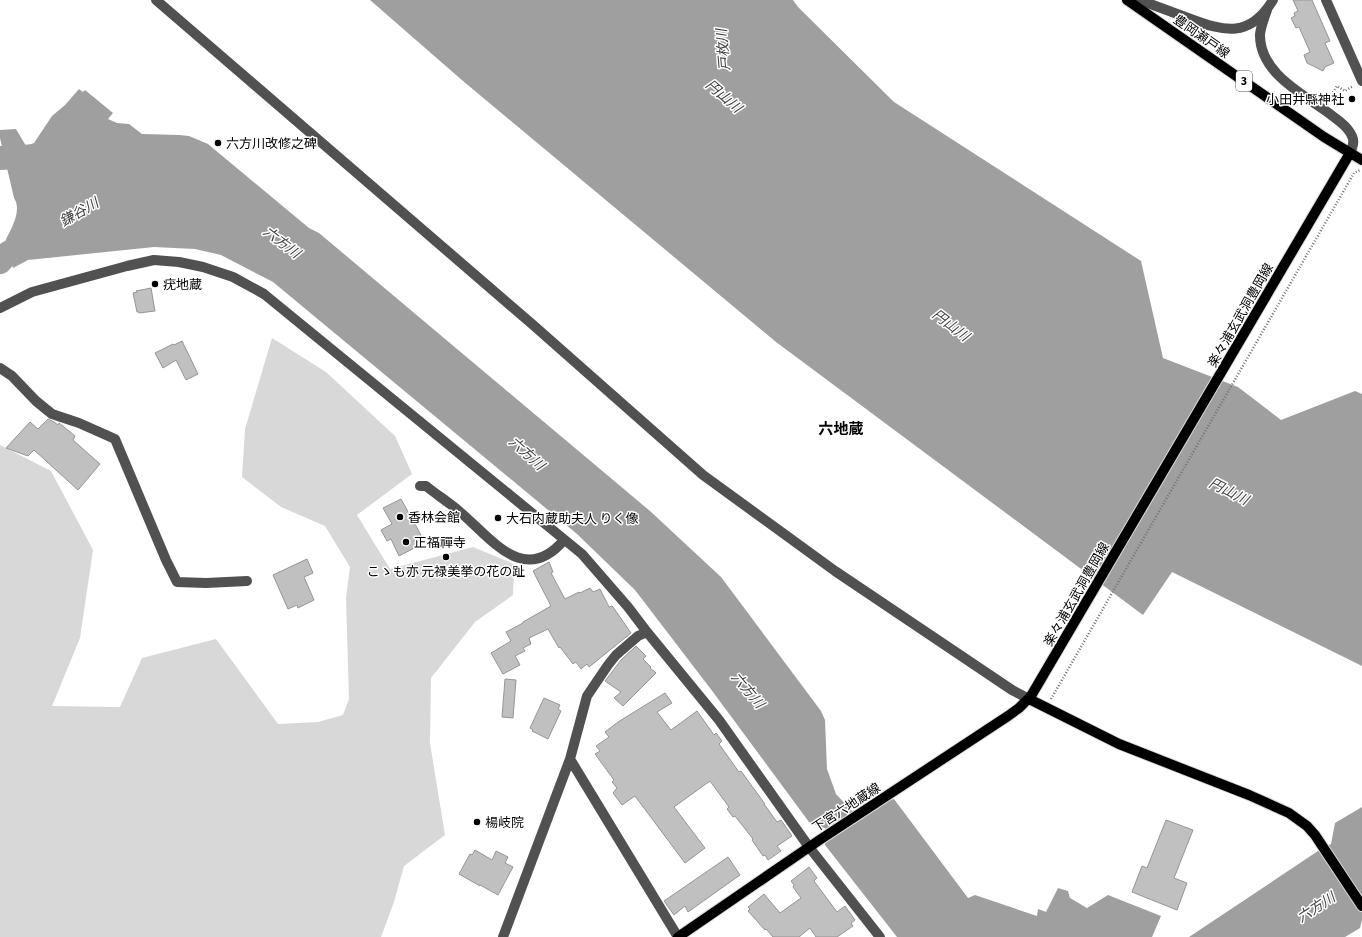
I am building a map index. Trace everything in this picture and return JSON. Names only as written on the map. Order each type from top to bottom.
[{"type":"main road","name":"豊岡瀬戸線","points":[[1127,0],[1324,137],[1362,160]]},
{"type":"main road","name":"楽々浦玄武洞豊岡線","points":[[1029,699],[1038,687],[1350,153]]},
{"type":"main road","name":"下宮六地蔵線","points":[[678,937],[813,844],[1001,721],[1029,699]]},
{"type":"main road","points":[[1029,699],[1118,744],[1249,795],[1289,813],[1315,834],[1362,906]]},
{"type":"street","points":[[156,0],[526,319],[703,474],[835,571],[1012,690],[1029,699]]},
{"type":"street","points":[[1139,0],[1209,26],[1229,30],[1243,28],[1250,25],[1267,10]]},
{"type":"street","points":[[1273,0],[1267,10],[1262,25],[1260,38],[1262,51],[1270,66],[1281,79],[1343,124],[1353,139],[1350,153]]},
{"type":"street","points":[[1326,0],[1359,69],[1362,81]]},
{"type":"street","points":[[0,308],[32,292],[154,260],[179,262],[233,276],[264,294],[582,554],[628,607],[719,720],[813,844],[880,937]]},
{"type":"street","points":[[0,368],[12,376],[36,401],[52,414],[79,423],[115,439],[166,560],[177,582],[206,583],[247,581]]},
{"type":"street","points":[[420,486],[426,486],[460,512],[495,545],[505,552],[525,560],[535,559],[549,554],[554,551],[564,540]]},
{"type":"street","points":[[503,937],[570,759],[587,696],[616,655],[638,636],[647,632]]},
{"type":"street","points":[[570,759],[678,937]]},
{"type":"path","points":[[1328,100],[1338,86],[1344,91]]},
{"type":"path","points":[[1053,695],[1354,173]]},
{"type":"shaded area","points":[[272,338],[326,372],[395,436],[412,474],[357,515],[390,569],[473,547],[514,564],[513,595],[475,622],[431,678],[430,743],[445,835],[404,866],[394,902],[381,937],[0,937],[0,445],[51,471],[93,550],[80,638],[52,706],[120,707],[142,658],[216,639],[278,724],[318,722],[343,715],[349,699],[346,598],[350,567],[325,526],[281,507],[242,477],[245,429]]},
{"type":"water","points":[[370,0],[793,0],[798,7],[894,102],[1141,261],[1163,358],[1238,387],[1281,420],[1355,391],[1362,394],[1362,666],[1172,572],[1143,615],[776,342],[463,81]]},
{"type":"water","points":[[79,89],[83,92],[85,90],[113,113],[108,119],[117,123],[129,124],[142,134],[189,136],[208,144],[309,228],[319,233],[650,511],[721,577],[821,711],[825,720],[827,769],[836,794],[852,811],[894,799],[968,898],[975,895],[1037,916],[1038,909],[1046,912],[1058,888],[1068,891],[1070,898],[1087,908],[1108,895],[1161,916],[1152,937],[897,937],[825,845],[827,829],[809,822],[635,590],[577,534],[273,282],[221,255],[195,249],[154,247],[28,260],[13,268],[6,239],[15,219],[17,208],[0,138],[0,130],[16,129],[26,146],[34,143],[52,116],[65,105]]},
{"type":"water","points":[[1362,807],[1362,920],[1360,928],[1345,937],[1189,937],[1318,851],[1331,844],[1335,823]]},
{"type":"building","points":[[1293,0],[1312,0],[1330,41],[1325,43],[1334,63],[1325,67],[1323,71],[1307,63],[1304,55],[1310,52],[1299,27],[1296,28],[1291,18],[1295,16],[1294,13],[1298,11]]},
{"type":"building","points":[[151,288],[155,311],[137,312],[133,293]]},
{"type":"building","points":[[182,341],[198,374],[186,380],[176,360],[163,368],[155,353]]},
{"type":"building","points":[[48,419],[58,425],[59,423],[75,436],[73,440],[100,464],[78,490],[34,450],[28,456],[6,448],[30,422],[38,429]]},
{"type":"building","name":"香林会館","points":[[401,499],[421,535],[418,537],[422,544],[399,556],[391,539],[387,541],[381,530],[392,524],[383,508]]},
{"type":"building","points":[[307,559],[313,573],[304,577],[314,600],[298,608],[297,605],[288,609],[273,575]]},
{"type":"building","points":[[549,562],[553,572],[551,573],[565,599],[590,588],[593,592],[600,589],[609,607],[613,607],[631,633],[589,667],[587,664],[581,669],[576,662],[573,664],[560,647],[559,648],[548,629],[529,638],[531,644],[523,648],[525,651],[515,656],[520,665],[503,674],[491,653],[511,641],[506,632],[551,606],[533,571]]},
{"type":"building","points":[[636,646],[646,656],[643,659],[656,673],[623,706],[614,698],[621,692],[605,681],[621,660]]},
{"type":"building","points":[[505,679],[516,680],[513,718],[502,717]]},
{"type":"building","points":[[665,693],[672,703],[657,712],[671,730],[697,711],[714,735],[716,733],[722,741],[719,744],[739,772],[741,771],[777,822],[781,820],[792,836],[777,846],[781,851],[768,860],[765,855],[763,856],[752,840],[753,839],[735,816],[733,817],[727,809],[729,807],[710,781],[674,807],[705,848],[685,863],[635,796],[622,805],[613,793],[617,788],[612,782],[614,780],[595,754],[600,751],[596,746],[609,737],[605,732],[618,722]]},
{"type":"building","points":[[544,698],[560,705],[558,709],[561,711],[548,739],[532,731],[533,730],[530,728]]},
{"type":"building","points":[[1166,820],[1193,830],[1174,878],[1187,883],[1177,910],[1132,892],[1142,866],[1147,868]]},
{"type":"building","points":[[475,850],[492,860],[496,851],[508,857],[505,863],[513,867],[498,895],[459,874],[470,854],[472,855]]},
{"type":"building","points":[[728,857],[740,875],[688,912],[685,906],[674,915],[664,901]]},
{"type":"building","points":[[809,867],[817,878],[814,881],[837,912],[845,906],[855,920],[851,923],[853,926],[837,937],[816,937],[810,928],[799,937],[773,937],[748,911],[750,909],[748,907],[764,894],[780,913],[801,898],[793,887],[794,885],[791,881]]},
{"type":"waterway","name":"六方川","points":[[0,158],[38,156]]},
{"type":"waterway","name":"鎌谷川","points":[[0,262],[8,253],[38,235]]},
{"type":"place","name":"小田井縣神社","points":[[1352,99]]},
{"type":"place","name":"六方川改修之碑","points":[[218,143]]},
{"type":"place","name":"疣地蔵","points":[[155,284]]},
{"type":"place","name":"香林会館","points":[[400,517]]},
{"type":"place","name":"大石内蔵助夫人 りく像","points":[[498,518]]},
{"type":"place","name":"正福禪寺","points":[[406,542]]},
{"type":"place","name":"こゝも亦 元禄美挙の花の趾","points":[[446,557]]},
{"type":"place","name":"楊岐院","points":[[477,822]]},
{"type":"district","name":"六地蔵","points":[[841,429]]},
{"type":"water label","name":"戸枚川","points":[[723,50]]},
{"type":"water label","name":"円山川","points":[[724,96]]},
{"type":"water label","name":"円山川","points":[[951,325]]},
{"type":"water label","name":"円山川","points":[[1229,491]]}]
